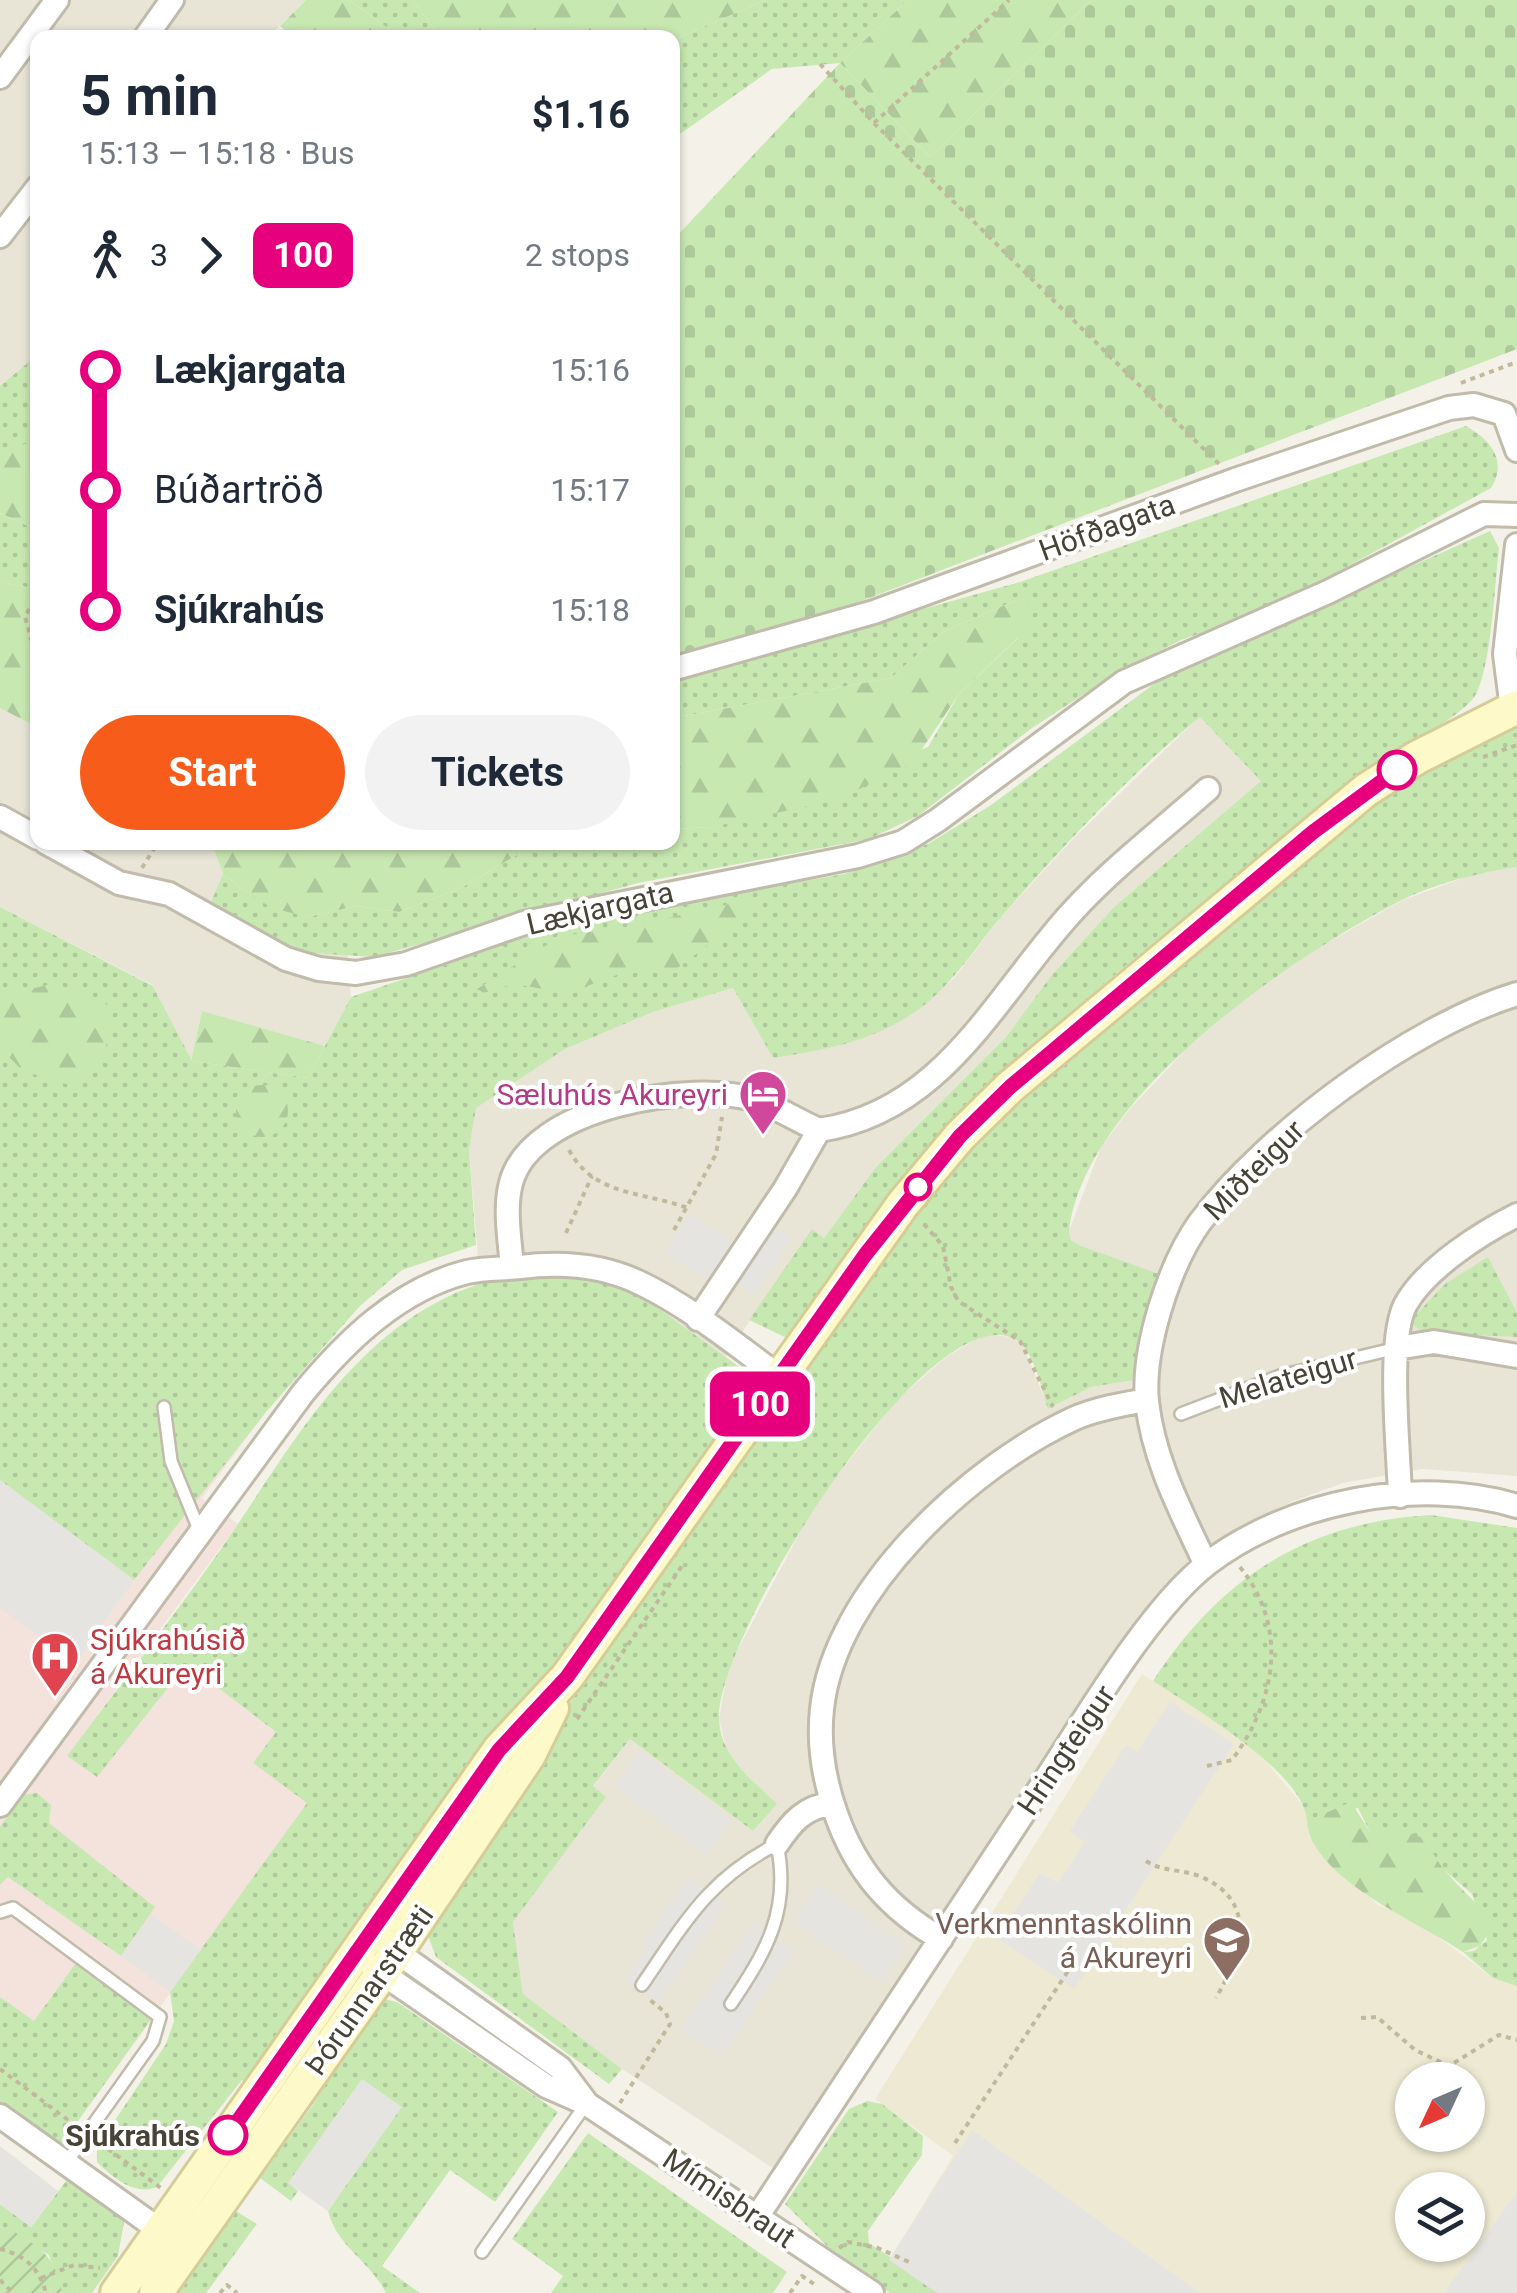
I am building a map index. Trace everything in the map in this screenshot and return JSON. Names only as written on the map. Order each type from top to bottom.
[{"type":"street","points":[[35,30],[57,0]]},
{"type":"street","points":[[151,30],[172,0]]},
{"type":"street","points":[[0,78],[30,37]]},
{"type":"street","points":[[0,236],[30,197]]},
{"type":"street","name":"Höfðagata","points":[[680,667],[874,612],[1235,480],[1449,408],[1474,405],[1510,410],[1517,450]]},
{"type":"street","name":"Lækjargata","points":[[61,850],[130,885],[169,894],[301,965],[356,973],[406,964],[556,916],[858,856],[903,842],[1124,682],[1343,585],[1484,514],[1517,515]]},
{"type":"street","points":[[1514,708],[1505,654],[1517,545]]},
{"type":"street","name":"Þórunnarstræti","points":[[110,2281],[160,2230],[499,1750],[567,1677],[903,1204],[960,1136],[1010,1087],[1313,832],[1408,764],[1514,708]]},
{"type":"street","points":[[512,1268],[511,1182],[521,1163],[559,1130],[593,1111],[642,1099],[726,1095],[756,1100],[818,1130],[878,1114],[956,1059],[1072,912],[1208,789]]},
{"type":"street","points":[[0,818],[30,834]]},
{"type":"street","name":"Miðteigur","points":[[1206,1565],[1165,1480],[1147,1400],[1164,1296],[1178,1258],[1224,1194],[1324,1103],[1390,1056],[1490,1002],[1517,994]]},
{"type":"street","points":[[698,1319],[786,1189],[818,1130]]},
{"type":"street","name":"Melateigur","points":[[1400,1496],[1398,1348],[1405,1304],[1421,1284],[1517,1216]]},
{"type":"street","points":[[0,1805],[303,1393],[357,1335],[406,1298],[468,1272],[595,1267],[638,1282],[780,1377]]},
{"type":"street","name":"Melateigur","points":[[1398,1348],[1434,1342],[1517,1356]]},
{"type":"street","points":[[940,1939],[906,1919],[880,1894],[857,1862],[832,1804],[821,1746],[822,1707],[849,1626],[876,1586],[936,1515],[982,1474],[1061,1425],[1147,1400]]},
{"type":"street","name":"Hringteigur","points":[[757,2217],[1100,1697],[1163,1611],[1206,1565],[1320,1508],[1400,1496],[1446,1495],[1517,1506]]},
{"type":"street","name":"Þórunnarstræti","points":[[156,2293],[529,1755],[567,1677]]},
{"type":"street","points":[[777,1844],[792,1822],[807,1811],[832,1804]]},
{"type":"street","name":"Mímisbraut","points":[[362,1943],[560,2068],[586,2104],[872,2293]]},
{"type":"street","points":[[0,2116],[187,2250]]},
{"type":"lane","name":"Melateigur","points":[[1181,1414],[1280,1376],[1398,1348]]},
{"type":"lane","points":[[164,1408],[171,1461],[200,1532]]},
{"type":"lane","points":[[642,1985],[702,1896],[725,1875],[777,1844],[781,1872],[775,1926],[768,1949],[730,2004]]},
{"type":"lane","points":[[0,1912],[14,1908],[160,2017],[153,2042],[66,2163]]},
{"type":"lane","points":[[482,2252],[586,2104]]},
{"type":"path","points":[[874,123],[1009,0]]},
{"type":"path","points":[[820,64],[874,123],[1235,480]]},
{"type":"path","points":[[30,607],[25,617],[30,635]]},
{"type":"path","points":[[1480,758],[1517,745]]},
{"type":"path","points":[[130,885],[153,850]]},
{"type":"path","points":[[674,1230],[690,1209],[716,1154],[726,1095]]},
{"type":"path","points":[[559,1130],[579,1167],[592,1176],[624,1195],[690,1209]]},
{"type":"path","points":[[566,1233],[592,1176]]},
{"type":"path","points":[[903,1204],[943,1246],[951,1287],[958,1301],[1010,1333],[1028,1352],[1061,1425]]},
{"type":"path","points":[[1207,1766],[1232,1760],[1251,1734],[1270,1684],[1274,1655],[1270,1616],[1256,1588],[1227,1552]]},
{"type":"path","points":[[574,1724],[686,1559]]},
{"type":"path","points":[[1146,1861],[1158,1868],[1209,1881],[1236,1911],[1240,1948],[1216,1998]]},
{"type":"path","points":[[955,2143],[1074,1962]]},
{"type":"path","points":[[610,2119],[670,2024],[666,2014],[644,1996],[642,1985]]},
{"type":"path","points":[[1361,2018],[1377,2017],[1428,2058],[1449,2066],[1492,2038],[1509,2036],[1517,2040]]},
{"type":"path","points":[[0,2069],[180,2202]]},
{"type":"path","points":[[0,2249],[25,2259],[41,2278],[46,2293]]},
{"type":"path","points":[[41,2278],[74,2266],[110,2281]]},
{"type":"path","points":[[0,2280],[13,2293]]},
{"type":"path","points":[[220,2293],[226,2285],[237,2293]]},
{"type":"shaded area","points":[[0,0],[306,0],[275,30],[30,30],[30,361],[0,386]]},
{"type":"shaded area","points":[[0,708],[30,723],[30,850],[214,850],[223,874],[209,908],[296,952],[348,955],[351,997],[325,1046],[202,1011],[191,1061],[153,985],[0,907]]},
{"type":"shaded area","points":[[1200,716],[1262,781],[1113,908],[1051,976],[1006,1037],[876,1167],[824,1238],[812,1230],[725,1357],[637,1293],[517,1274],[480,1281],[469,1150],[476,1108],[565,1049],[653,1012],[733,988],[773,1058],[911,1015],[954,978],[1001,917],[1074,838]]},
{"type":"shaded area","points":[[1517,867],[1517,1476],[1423,1469],[1343,1483],[1291,1502],[1236,1531],[1167,1614],[788,2178],[622,2069],[523,1994],[513,1922],[605,1797],[593,1787],[630,1739],[753,1831],[776,1804],[728,1756],[719,1719],[728,1668],[815,1504],[895,1402],[946,1357],[985,1334],[1011,1337],[1023,1346],[1049,1409],[1091,1387],[1140,1378],[1081,1246],[1071,1240],[1069,1231],[1101,1147],[1128,1111],[1187,1048],[1237,1005],[1313,951],[1403,900],[1477,873]]},
{"type":"shaded area","points":[[690,1214],[754,1255],[773,1227],[791,1238],[754,1295],[717,1271],[709,1281],[665,1253]]},
{"type":"shaded area","name":"Sjúkrahúsið á Akureyri","points":[[0,1282],[266,1412],[202,1498],[238,1524],[67,1756],[97,1776],[187,1664],[276,1732],[307,1803],[84,2113],[0,2053]]},
{"type":"shaded area","points":[[0,1480],[134,1580],[65,1678],[32,1647],[39,1636],[0,1608]]},
{"type":"shaded area","name":"Verkmenntaskólinn á Akureyri","points":[[1142,1674],[1245,1741],[1307,1810],[1318,1849],[1378,1905],[1415,1920],[1493,1978],[1517,1986],[1517,2293],[937,2293],[889,2260],[953,2156],[875,2099]]},
{"type":"shaded area","points":[[1170,1702],[1234,1744],[1074,1989],[997,1938],[1040,1873],[1058,1883],[1085,1842],[1070,1831],[1126,1745],[1137,1752]]},
{"type":"shaded area","points":[[640,1751],[731,1821],[705,1855],[614,1785]]},
{"type":"shaded area","points":[[688,1877],[726,1904],[658,2003],[625,1980],[647,1948],[642,1944]]},
{"type":"shaded area","points":[[819,1885],[905,1946],[880,1982],[794,1921]]},
{"type":"shaded area","points":[[151,1914],[201,1950],[170,1992],[121,1956]]},
{"type":"shaded area","points":[[754,1923],[794,1950],[722,2056],[682,2029]]},
{"type":"shaded area","points":[[362,2079],[402,2107],[328,2211],[288,2183]]},
{"type":"shaded area","points":[[972,2130],[1200,2293],[937,2293],[889,2260]]},
{"type":"shaded area","points":[[0,2146],[58,2191],[31,2227],[0,2204]]},
{"type":"shaded area","points":[[1517,2192],[1517,2293],[1444,2293],[1466,2262],[1485,2262],[1485,2236]]},
{"type":"green space","points":[[306,0],[349,0],[390,30],[285,30],[280,26]]},
{"type":"green space","points":[[349,0],[413,0],[435,30],[390,30]]},
{"type":"green space","points":[[413,0],[766,0],[680,37],[680,30],[435,30]]},
{"type":"green space","points":[[766,0],[908,0],[840,63],[772,69],[680,134],[680,37]]},
{"type":"green space","points":[[908,0],[1091,0],[930,157],[840,63]]},
{"type":"green space","points":[[1091,0],[1517,0],[1517,349],[820,617],[680,656],[680,233],[840,63],[930,157]]},
{"type":"green space","points":[[30,361],[30,444],[0,454],[0,386]]},
{"type":"green space","points":[[1466,426],[1483,438],[1497,460],[1491,488],[1270,609],[1181,640],[1116,673],[1032,728],[918,816],[869,839],[638,883],[374,957],[296,952],[208,909],[223,874],[245,891],[307,917],[356,906],[399,912],[461,888],[525,850],[680,850],[680,829],[712,827],[928,747],[959,694],[1018,638],[1014,601],[943,632],[891,678],[680,717],[680,677],[1020,582]]},
{"type":"green space","points":[[30,442],[30,527],[0,513],[0,454]]},
{"type":"green space","points":[[0,513],[30,527],[30,588],[0,582]]},
{"type":"green space","points":[[1490,531],[1499,548],[1489,647],[1475,696],[1451,718],[1339,790],[1055,1027],[931,1153],[856,1243],[787,1338],[749,1320],[812,1229],[824,1238],[876,1167],[1006,1037],[1051,976],[1113,908],[1261,781],[1200,717],[1072,838],[936,995],[893,1025],[844,1044],[773,1058],[733,988],[653,1012],[565,1049],[476,1108],[469,1150],[476,1245],[402,1270],[360,1306],[266,1412],[134,1580],[0,1480],[0,907],[153,986],[192,1061],[308,1078],[351,997],[489,950],[527,930],[844,874],[928,844],[991,805],[1162,678]]},
{"type":"green space","points":[[0,582],[30,588],[30,723],[0,708]]},
{"type":"green space","points":[[1014,601],[1027,602],[1030,626],[959,694],[912,764],[836,800],[712,827],[680,829],[680,717],[891,678],[943,632]]},
{"type":"green space","points":[[1517,724],[1517,867],[1457,880],[1400,901],[1304,958],[1251,995],[1151,1083],[1112,1132],[1083,1182],[1069,1232],[1071,1240],[1159,1274],[1145,1325],[1140,1379],[1091,1387],[1048,1409],[1035,1368],[1018,1342],[1010,1337],[972,1341],[927,1373],[878,1423],[830,1486],[786,1554],[751,1620],[727,1677],[719,1718],[731,1756],[777,1804],[753,1831],[630,1739],[593,1786],[606,1797],[513,1922],[523,1994],[622,2069],[609,2084],[436,1957],[427,1933],[439,1902],[587,1677],[911,1209],[1045,1069],[1230,925],[1381,794]]},
{"type":"green space","points":[[215,850],[525,850],[461,888],[399,912],[356,906],[308,917],[272,908],[223,874]]},
{"type":"green space","points":[[757,898],[753,911],[671,973],[625,972],[568,993],[513,984],[484,993],[477,989],[561,936],[627,927]]},
{"type":"green space","points":[[52,984],[101,999],[110,1008],[106,1049],[80,1088],[23,1071],[8,1056],[0,1058],[0,996]]},
{"type":"green space","points":[[202,1011],[325,1046],[308,1078],[191,1061]]},
{"type":"green space","points":[[262,1085],[280,1093],[288,1111],[280,1129],[262,1137],[244,1129],[236,1111],[244,1093]]},
{"type":"green space","points":[[1488,1257],[1517,1313],[1517,1337],[1424,1333],[1409,1322],[1445,1284]]},
{"type":"green space","points":[[517,1274],[582,1276],[637,1293],[745,1371],[746,1391],[580,1640],[249,2084],[242,2080],[157,2187],[133,2187],[97,2162],[97,2147],[166,2044],[174,2021],[170,1992],[307,1803],[253,1763],[276,1732],[187,1664],[97,1777],[67,1756],[197,1583],[293,1443],[353,1368],[387,1336],[425,1309],[468,1288]]},
{"type":"green space","points":[[1431,1515],[1517,1528],[1517,1986],[1493,1978],[1463,1952],[1474,1951],[1487,1940],[1472,1894],[1436,1863],[1426,1839],[1370,1832],[1358,1808],[1307,1821],[1301,1802],[1268,1762],[1153,1681],[1208,1612],[1271,1562],[1306,1543],[1345,1529]]},
{"type":"green space","points":[[37,1793],[51,1805],[49,1823],[155,1907],[121,1956],[8,1877],[0,1885],[0,1827],[22,1795]]},
{"type":"green space","points":[[1351,1802],[1370,1832],[1406,1832],[1426,1839],[1439,1863],[1494,1925],[1480,1946],[1463,1952],[1371,1897],[1327,1862],[1313,1842],[1307,1821]]},
{"type":"green space","points":[[76,1963],[152,2018],[60,2146],[0,2103],[0,1997],[34,2021]]},
{"type":"green space","points":[[376,1997],[397,2002],[558,2112],[495,2202],[450,2170],[382,2266],[420,2293],[386,2293],[346,2244],[328,2211],[401,2106],[289,2183],[298,2191],[291,2201],[260,2178],[312,2106],[330,2076],[337,2050]]},
{"type":"green space","points":[[867,2101],[882,2104],[923,2136],[922,2155],[868,2231],[869,2243],[944,2293],[890,2293],[832,2251],[785,2204],[849,2109]]},
{"type":"green space","points":[[588,2133],[787,2272],[773,2293],[551,2293],[563,2276],[512,2239]]},
{"type":"green space","points":[[70,2176],[125,2217],[118,2256],[92,2293],[62,2293],[49,2255],[0,2227],[0,2204],[31,2227]]},
{"type":"green space","points":[[236,2211],[257,2224],[206,2293],[175,2293]]},
{"type":"green space","points":[[0,2227],[24,2238],[49,2258],[62,2293],[0,2293]]},
{"type":"bus line","name":"100","points":[[228,2135],[499,1750],[567,1677],[865,1255],[960,1136],[1010,1087],[1313,832],[1397,770]]},
{"type":"place","name":"Sæluhús Akureyri","points":[[763,1136]]},
{"type":"place","name":"Sjúkrahúsið á Akureyri","points":[[55,1698]]},
{"type":"place","name":"Verkmenntaskólinn á Akureyri","points":[[1227,1982]]},
{"type":"place","name":"Sjúkrahús","points":[[228,2135]]}]
